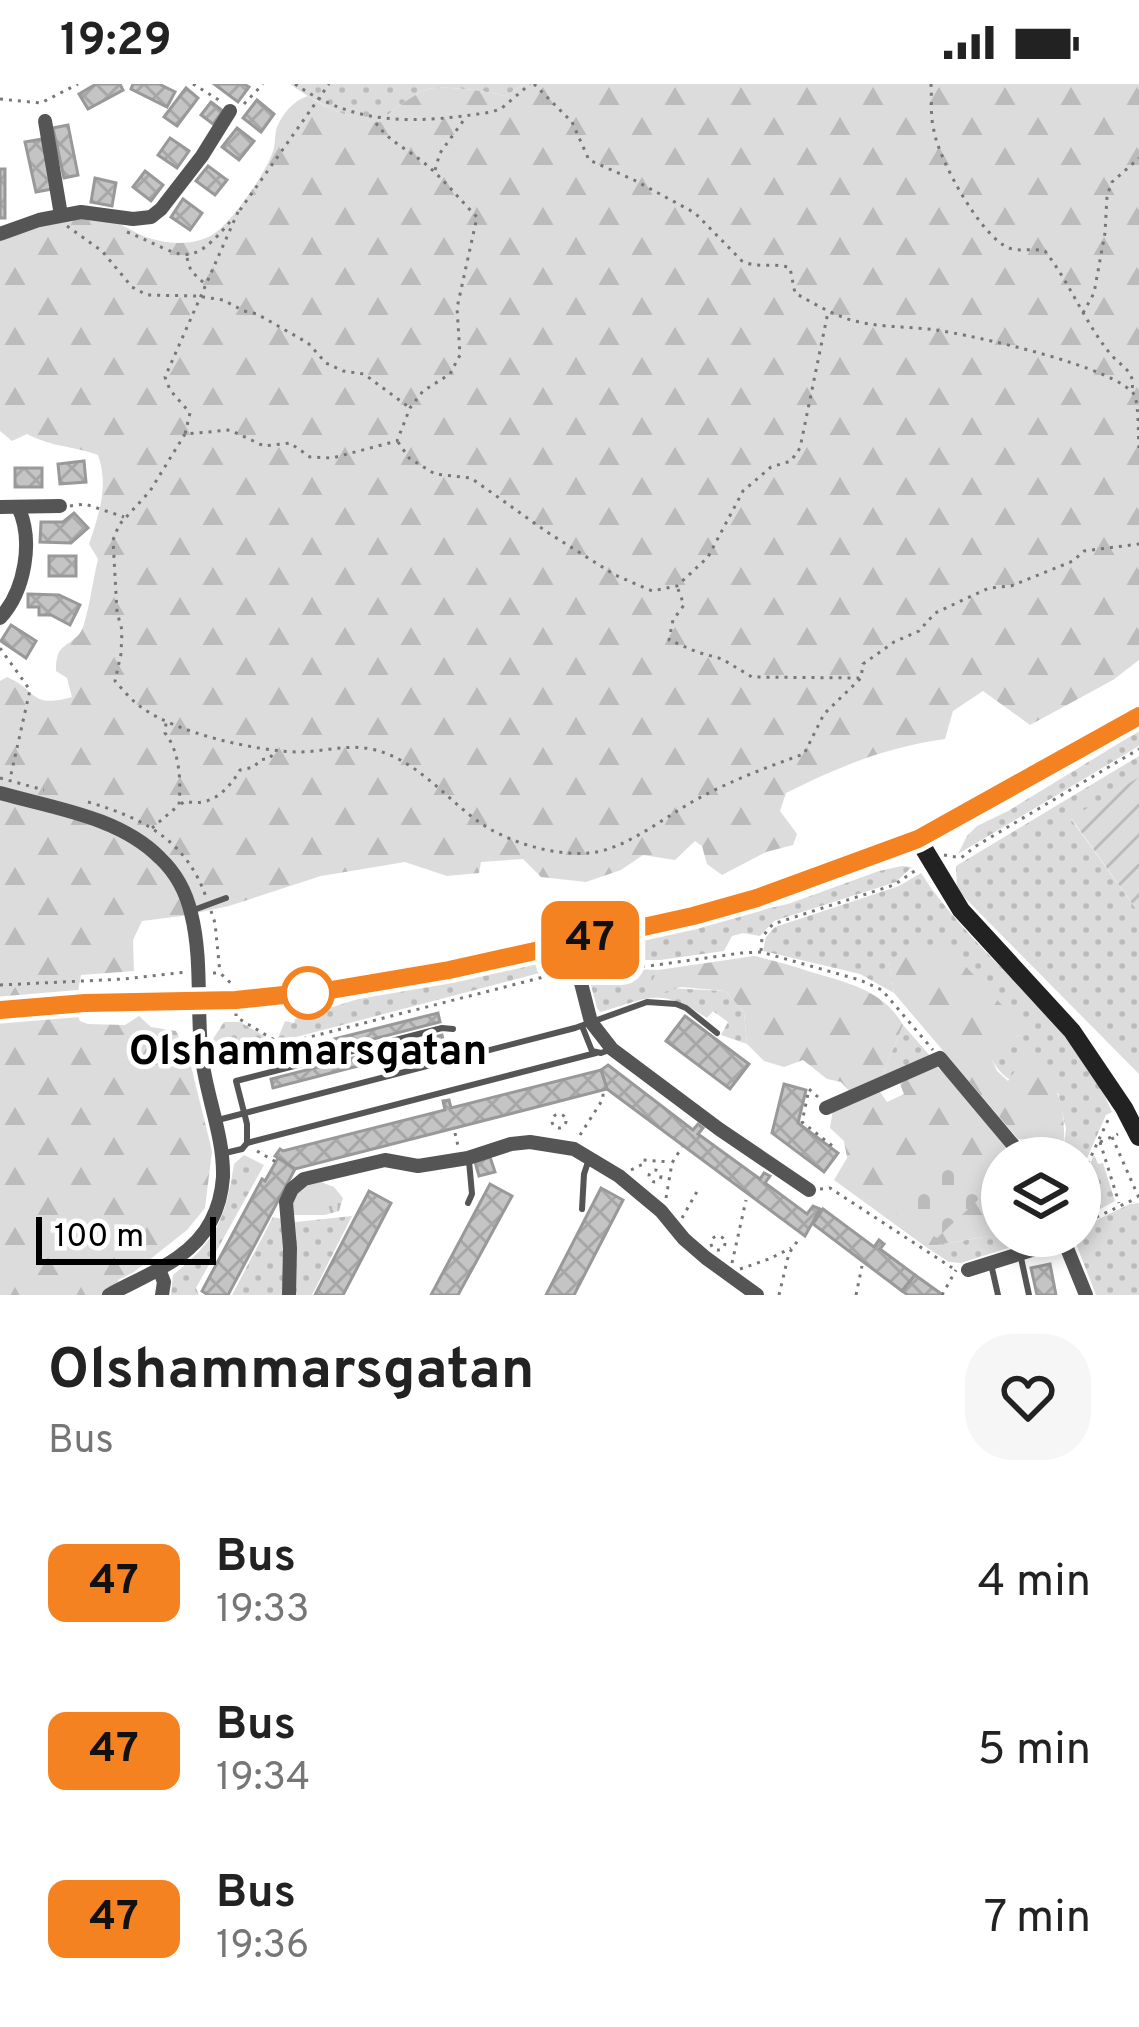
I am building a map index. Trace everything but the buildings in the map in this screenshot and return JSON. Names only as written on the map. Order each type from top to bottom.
[{"type":"street","points":[[0,234],[80,212],[151,217],[202,156],[230,111]]},
{"type":"street","points":[[45,121],[62,220]]},
{"type":"street","points":[[0,506],[60,506]]},
{"type":"street","points":[[0,618],[15,597],[24,564],[25,532],[18,507]]},
{"type":"street","points":[[0,1010],[272,997],[353,987],[571,944],[757,898],[918,839],[1139,716]]},
{"type":"street","points":[[5,787],[132,836],[154,852],[184,890],[196,937],[202,1064],[223,1182],[211,1222],[184,1255],[131,1290],[109,1295]]},
{"type":"street","points":[[918,839],[962,910],[1072,1031],[1101,1072],[1130,1138]]},
{"type":"street","points":[[571,944],[586,1024],[604,1051],[809,1190]]},
{"type":"street","points":[[826,1108],[940,1058],[1006,1137]]},
{"type":"street","points":[[289,1295],[286,1202],[304,1180],[385,1160],[418,1166],[530,1142],[574,1149],[619,1176],[662,1211],[706,1258],[757,1295]]},
{"type":"street","points":[[962,1270],[1014,1257]]},
{"type":"street","points":[[1071,1257],[1087,1295]]},
{"type":"street","points":[[159,1269],[162,1295]]},
{"type":"lane","points":[[190,911],[226,898]]},
{"type":"lane","points":[[214,1121],[586,1024],[636,1004],[663,1002],[686,1008],[717,1033]]},
{"type":"lane","points":[[248,1143],[236,1081],[452,1029]]},
{"type":"lane","points":[[221,1154],[248,1143],[604,1051]]},
{"type":"lane","points":[[468,1158],[472,1194],[468,1203]]},
{"type":"lane","points":[[582,1208],[590,1159]]},
{"type":"lane","points":[[1020,1257],[1029,1295]]},
{"type":"lane","points":[[992,1264],[998,1295]]},
{"type":"path","points":[[0,99],[41,103],[78,84]]},
{"type":"path","points":[[193,84],[230,111],[241,108],[263,84]]},
{"type":"path","points":[[296,84],[320,100],[373,118],[421,120],[502,109],[532,84],[572,122],[589,160],[695,213],[742,261],[790,268],[795,293],[828,310],[863,322],[1000,343],[1118,381],[1138,400],[1139,451]]},
{"type":"path","points":[[320,100],[329,84]]},
{"type":"path","points":[[931,84],[938,146],[980,221],[1011,249],[1046,251],[1108,352],[1131,373],[1131,391]]},
{"type":"path","points":[[435,172],[440,153],[468,116]]},
{"type":"path","points":[[373,118],[387,139],[404,146],[435,172],[477,217],[457,308],[460,355],[450,374],[423,391],[410,408],[397,441]]},
{"type":"path","points":[[1083,313],[1094,293],[1112,182],[1139,158]]},
{"type":"path","points":[[238,212],[165,377],[190,413],[185,434],[113,540],[122,630],[115,681],[141,708],[166,721],[215,738],[274,749],[371,749],[422,774],[477,821],[506,836],[573,854],[596,852],[617,845],[706,794],[804,754],[824,714],[861,678],[863,664],[919,631],[934,613],[989,588],[1011,586],[1073,561],[1084,551],[1139,544]]},
{"type":"path","points":[[62,220],[102,251],[132,287],[147,295],[223,300],[283,327],[326,364],[364,374],[410,408]]},
{"type":"path","points":[[188,257],[191,271],[206,285]]},
{"type":"path","points":[[397,441],[409,458],[434,474],[471,478],[615,575],[652,591],[677,586],[708,557],[743,490],[771,467],[791,461],[800,448],[828,310]]},
{"type":"path","points":[[185,434],[230,430],[264,446],[290,443],[310,457],[332,458],[397,441]]},
{"type":"path","points":[[60,506],[85,504],[125,518]]},
{"type":"path","points":[[677,586],[684,605],[673,620],[669,640],[722,659],[752,676],[861,678]]},
{"type":"path","points":[[0,648],[29,690],[5,787]]},
{"type":"path","points":[[166,721],[165,733],[177,761],[179,805]]},
{"type":"path","points":[[152,828],[185,801],[196,804],[221,795],[240,770],[270,758],[274,749]]},
{"type":"path","points":[[761,952],[762,937],[773,924],[894,885],[943,855],[962,857],[1139,749]]},
{"type":"path","points":[[826,1108],[822,1109],[816,1092],[809,1089],[802,1122],[835,1148]]},
{"type":"path","points":[[563,1127],[578,1137],[603,1099],[603,1090]]},
{"type":"path","points":[[1101,1137],[1106,1119],[1113,1115]]},
{"type":"path","points":[[1101,1214],[1139,1198],[1112,1137]]},
{"type":"path","points":[[1101,1141],[1130,1138]]},
{"type":"path","points":[[1118,1150],[1130,1138]]},
{"type":"path","points":[[248,1143],[276,1162]]},
{"type":"path","points":[[662,1211],[672,1166],[682,1147]]},
{"type":"path","points":[[1101,1148],[1120,1204]]},
{"type":"path","points":[[619,1176],[643,1160],[672,1166]]},
{"type":"path","points":[[658,1172],[672,1166]]},
{"type":"path","points":[[676,1228],[699,1188]]},
{"type":"path","points":[[809,1190],[830,1188],[947,1267],[962,1270],[942,1294]]},
{"type":"path","points":[[728,1274],[746,1200]]},
{"type":"path","points":[[728,1274],[769,1259],[800,1239]]},
{"type":"path","points":[[725,1240],[737,1240]]},
{"type":"path","points":[[779,1295],[791,1248]]},
{"type":"path","points":[[856,1295],[862,1266]]},
{"type":"green space","points":[[290,84],[525,84],[505,96],[428,89],[380,122],[332,109]]},
{"type":"green space","points":[[525,84],[1139,84],[1139,660],[1113,680],[1030,725],[983,691],[953,711],[945,739],[863,759],[786,793],[780,811],[797,834],[793,845],[766,852],[722,875],[707,864],[702,846],[695,841],[675,860],[643,855],[621,870],[586,882],[541,877],[523,859],[481,862],[479,873],[447,876],[405,862],[321,876],[229,906],[142,921],[133,940],[134,971],[81,975],[75,1008],[80,1021],[88,1024],[125,1025],[139,1016],[151,1027],[176,1031],[189,1058],[212,1151],[205,1208],[187,1230],[118,1280],[120,1295],[0,1295],[0,681],[7,677],[48,701],[72,697],[67,678],[56,671],[56,662],[85,620],[98,559],[89,544],[103,478],[98,455],[27,434],[12,441],[0,431],[0,241],[52,222],[79,218],[111,221],[167,242],[204,239],[228,221],[246,198],[272,154],[279,122],[303,98],[308,96],[342,114],[380,122],[428,89],[505,96]]},
{"type":"green space","points":[[1139,731],[1139,746],[958,854],[977,826]]},
{"type":"green space","points":[[1139,756],[1139,777],[1071,819],[1139,913],[1139,1074],[957,890],[956,866]]},
{"type":"green space","points":[[1139,777],[1139,913],[1071,818]]},
{"type":"green space","points":[[902,866],[912,867],[896,882],[774,921],[760,936],[732,936],[724,951],[660,960],[584,960],[602,946],[788,904]]},
{"type":"green space","points":[[921,873],[943,904],[1073,1047],[1112,1112],[1096,1137],[1065,1137],[1058,1093],[1010,1080],[996,1067],[990,1056],[1019,1035],[889,961],[894,993],[860,974],[763,951],[775,927],[899,886]]},
{"type":"green space","points":[[926,946],[954,954],[1017,1021],[1019,1035],[991,1057],[1008,1081],[1027,1054],[1039,1065],[1060,1101],[1063,1137],[1016,1137],[894,993],[889,961],[907,948]]},
{"type":"green space","points":[[754,956],[851,984],[895,1013],[903,1025],[880,1081],[850,1092],[803,1060],[784,1067],[764,1061],[747,1044],[744,1012],[725,991],[681,987],[655,995],[649,987],[658,970]]},
{"type":"green space","points":[[556,959],[566,966],[285,1040],[278,1038],[285,1021],[294,1023],[358,999]]},
{"type":"green space","points":[[603,968],[658,970],[650,987],[725,991],[744,1012],[747,1044],[721,1035],[728,1022],[713,1011],[707,1018],[665,998],[643,999],[600,1012],[588,974]]},
{"type":"green space","points":[[224,1022],[240,1022],[275,1042],[215,1057],[213,1039]]},
{"type":"green space","points":[[903,1025],[932,1058],[880,1081]]},
{"type":"green space","points":[[937,1067],[998,1137],[981,1137],[981,1237],[926,1247],[834,1180],[847,1158],[844,1141],[830,1128],[833,1109],[878,1089],[887,1102],[904,1094],[902,1079]]},
{"type":"green space","points":[[244,1155],[264,1165],[196,1288],[199,1295],[171,1295],[173,1275],[217,1227],[234,1164]]},
{"type":"green space","points":[[943,1159],[981,1197],[937,1238],[885,1208]]},
{"type":"green space","points":[[1101,1163],[1103,1163],[1115,1201],[1101,1209]]},
{"type":"green space","points":[[321,1182],[334,1187],[343,1198],[339,1211],[290,1215],[288,1202],[301,1186]]},
{"type":"green space","points":[[1139,1203],[1139,1295],[1096,1295],[1081,1257],[1101,1257],[1101,1218]]},
{"type":"green space","points":[[352,1216],[312,1295],[232,1295],[273,1217],[296,1222]]},
{"type":"green space","points":[[981,1237],[981,1257],[961,1263],[949,1262],[926,1247]]},
{"type":"bus line","name":"47","points":[[0,1010],[236,1000],[331,990],[544,951],[693,916],[757,898],[918,839],[1139,716]]},
{"type":"place","name":"Olshammarsgatan","points":[[308,993]]}]
